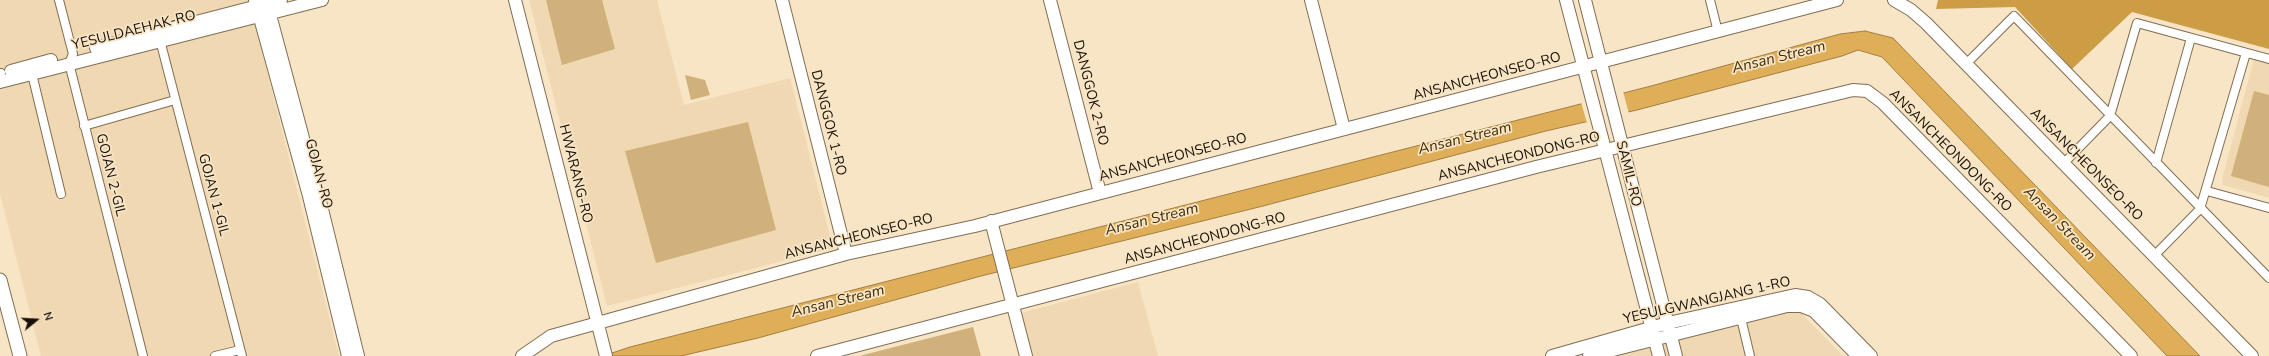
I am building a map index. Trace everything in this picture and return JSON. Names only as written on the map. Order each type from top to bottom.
[{"type":"main road","points":[[0,280],[20,356]]},
{"type":"street","name":"GOJAN 2-GIL","points":[[59,0],[84,126],[143,356]]},
{"type":"street","name":"YESULDAEHAK-RO","points":[[0,76],[32,74],[71,58],[160,40],[281,0]]},
{"type":"street","name":"YESULDAEHAK-RO","points":[[0,76],[263,6],[322,0]]},
{"type":"street","name":"HWARANG-RO","points":[[515,0],[606,356]]},
{"type":"street","name":"DANGGOK 1-RO","points":[[782,0],[846,254]]},
{"type":"street","name":"DANGGOK 2-RO","points":[[1050,0],[1100,193]]},
{"type":"street","points":[[1311,0],[1344,129]]},
{"type":"street","name":"SAMIL-RO","points":[[1566,0],[1659,356]]},
{"type":"street","name":"SAMIL-RO","points":[[1585,0],[1624,146],[1676,356]]},
{"type":"street","points":[[1710,0],[1718,32]]},
{"type":"street","name":"ANSANCHEONSEO-RO","points":[[522,356],[551,336],[846,254],[991,221],[1601,63],[1837,0]]},
{"type":"street","name":"ANSANCHEONSEO-RO","points":[[1894,0],[1910,5],[2063,164],[2252,356]]},
{"type":"street","name":"GOJAN-RO","points":[[263,6],[348,356]]},
{"type":"street","name":"GOJAN-RO","points":[[263,6],[321,204],[358,356]]},
{"type":"street","points":[[1966,64],[2014,16],[2200,209],[2269,278]]},
{"type":"street","points":[[2063,164],[2110,116],[2137,23],[2269,59]]},
{"type":"street","points":[[2156,163],[2191,38]]},
{"type":"street","name":"GOJAN 1-GIL","points":[[160,40],[241,353]]},
{"type":"street","points":[[2155,256],[2200,209],[2207,191],[2246,53]]},
{"type":"street","points":[[32,74],[61,194]]},
{"type":"street","name":"ANSANCHEONDONG-RO","points":[[817,356],[1012,305],[1604,144],[1624,146],[1833,94],[1853,90],[1867,90],[1883,103],[2131,356]]},
{"type":"street","points":[[84,126],[175,100]]},
{"type":"street","points":[[2207,191],[2269,208]]},
{"type":"street","points":[[991,221],[1026,356]]},
{"type":"street","name":"YESULGWANGJANG 1-RO","points":[[1552,356],[1577,353],[1740,312],[1795,295],[1808,297],[1820,304],[1871,356]]},
{"type":"street","name":"YESULGWANGJANG 1-RO","points":[[1740,312],[1787,306],[1801,306],[1814,311],[1858,356]]},
{"type":"street","points":[[1740,312],[1750,356]]},
{"type":"street","name":"YESULGWANGJANG 1-RO","points":[[1589,356],[1653,333]]},
{"type":"street","points":[[215,356],[241,353]]},
{"type":"shaded area","points":[[0,0],[249,0],[339,356],[41,356],[0,194]]},
{"type":"shaded area","points":[[529,0],[657,0],[684,105],[790,78],[833,248],[607,306]]},
{"type":"shaded area","points":[[546,0],[602,0],[615,49],[562,65]]},
{"type":"shaded area","points":[[1938,0],[2269,0],[2269,49],[2132,12],[2072,69],[2015,7],[1936,9]]},
{"type":"shaded area","points":[[2254,59],[2269,61],[2269,198],[2223,185],[2222,179]]},
{"type":"shaded area","points":[[685,75],[705,80],[710,95],[691,100]]},
{"type":"shaded area","points":[[2254,91],[2269,95],[2269,187],[2231,176]]},
{"type":"shaded area","points":[[748,122],[776,230],[656,263],[625,151]]},
{"type":"shaded area","points":[[1138,282],[1158,356],[1033,356],[1021,313]]},
{"type":"shaded area","points":[[1798,310],[1843,356],[1617,356]]},
{"type":"shaded area","points":[[973,327],[981,356],[859,356]]},
{"type":"water","name":"Ansan Stream","points":[[1865,31],[1893,38],[2200,356],[2167,356],[1882,57],[1858,50],[1842,56],[1637,110],[1546,131],[1263,206],[981,276],[758,338],[681,356],[603,356],[630,347],[1651,86],[1840,34]]},
{"type":"pier","points":[[1623,91],[1629,114],[1587,123],[1581,102]]}]
